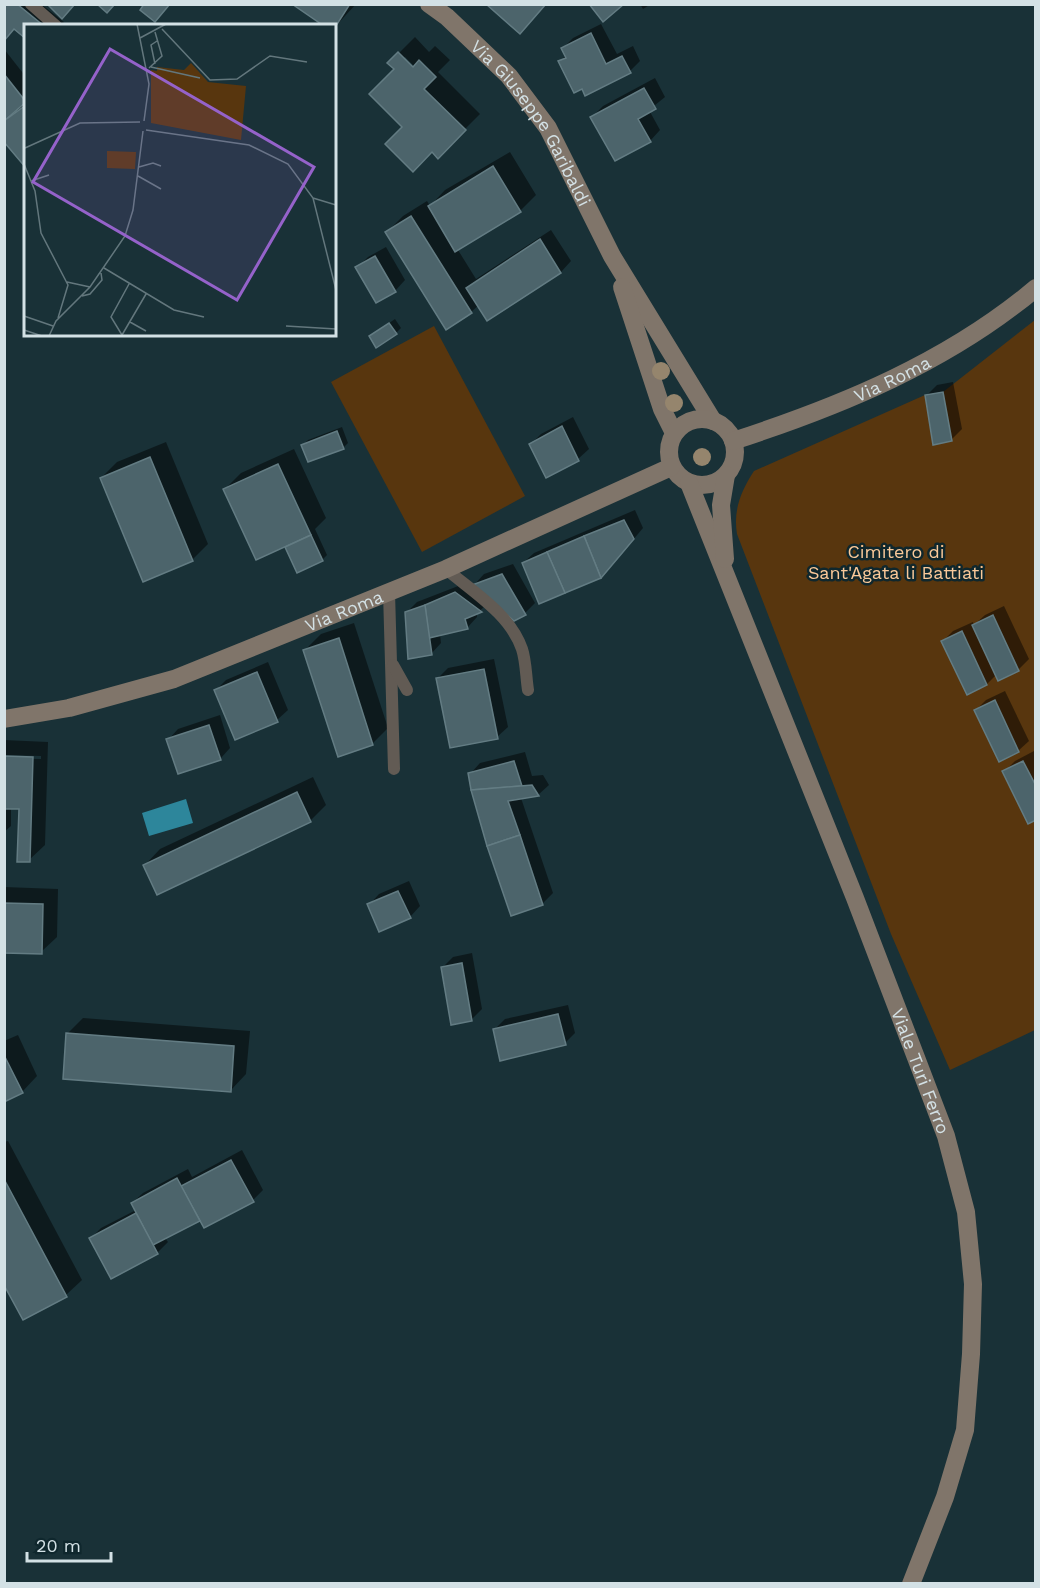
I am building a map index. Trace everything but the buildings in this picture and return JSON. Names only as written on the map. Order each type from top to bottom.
[{"type":"main road","name":"Via Giuseppe Garibaldi","points":[[429,4],[447,17],[501,68],[529,101],[548,128],[612,256]]},
{"type":"main road","points":[[612,256],[713,421]]},
{"type":"main road","points":[[612,256],[662,410],[674,433]]},
{"type":"main road","name":"Via Roma","points":[[733,441],[770,429],[932,360],[1002,316],[1035,288]]},
{"type":"main road","points":[[726,476],[712,484],[689,483],[671,467],[668,450],[674,433],[687,422],[705,419],[713,421],[728,432],[733,441],[734,459],[726,476],[721,505],[726,576]]},
{"type":"main road","name":"Via Roma","points":[[4,719],[69,708],[174,679],[446,569],[671,467]]},
{"type":"main road","name":"Viale Turi Ferro","points":[[689,483],[855,898],[946,1137],[966,1212],[973,1284],[965,1430],[934,1528],[911,1584]]},
{"type":"lane","points":[[31,4],[54,24]]},
{"type":"lane","points":[[446,569],[505,619],[516,634],[523,651],[528,690]]},
{"type":"lane","points":[[389,592],[394,769]]},
{"type":"lane","points":[[392,661],[407,690]]},
{"type":"green space","name":"Cimitero di Sant'Agata li Battiati","points":[[1035,320],[1035,1030],[950,1070],[891,934],[737,534],[736,517],[742,493],[754,471],[925,395],[943,392]]},
{"type":"green space","points":[[434,326],[525,496],[422,552],[331,382]]},
{"type":"water","points":[[186,799],[193,823],[149,836],[142,813]]}]
